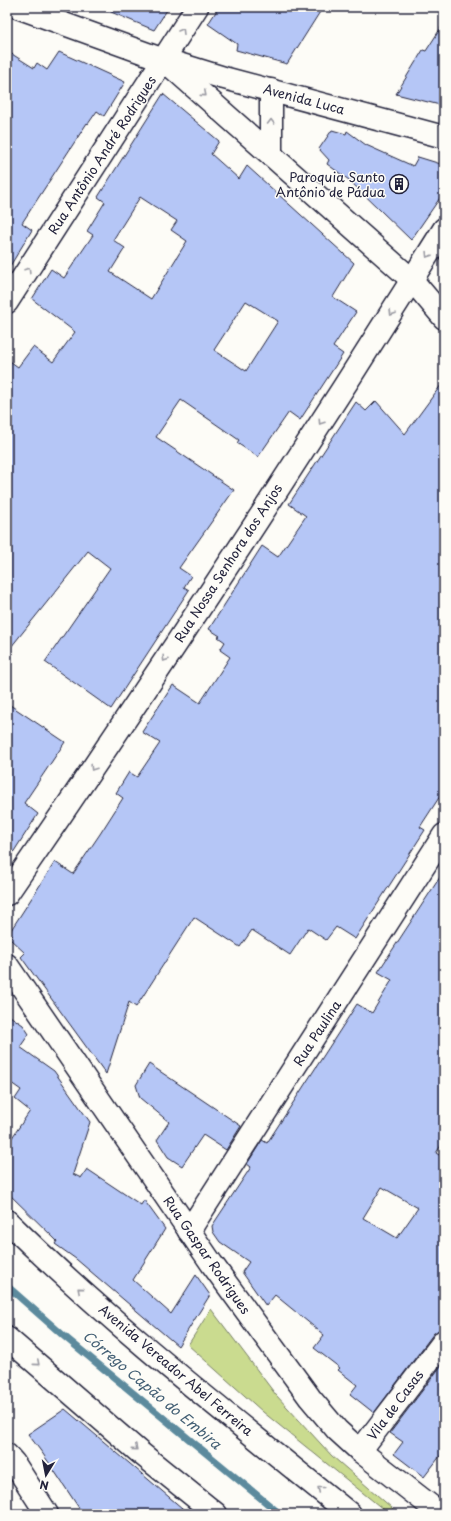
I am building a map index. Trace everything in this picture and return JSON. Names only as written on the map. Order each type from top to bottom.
[{"type":"street","name":"Avenida Luca","points":[[17,7],[164,60],[444,137]]},
{"type":"street","name":"Rua Antônio André Rodrigues","points":[[7,302],[197,7]]},
{"type":"street","points":[[164,60],[271,153],[412,280],[444,318]]},
{"type":"street","points":[[271,90],[271,153]]},
{"type":"street","name":"Rua Nossa Senhora dos Anjos","points":[[7,894],[75,795],[355,372],[444,229]]},
{"type":"street","name":"Rua Paulina","points":[[189,1230],[444,836]]},
{"type":"street","name":"Rua Gaspar Rodrigues","points":[[7,966],[189,1230],[310,1398],[337,1430],[441,1514]]},
{"type":"street","name":"Avenida Vereador Abel Ferreira","points":[[7,1221],[52,1266],[148,1349],[350,1514]]},
{"type":"street","points":[[7,1338],[138,1451],[216,1514]]},
{"type":"street","name":"Vila de Casas","points":[[360,1450],[444,1341]]},
{"type":"street","points":[[7,1455],[14,1463],[47,1514]]},
{"type":"green space","points":[[211,1309],[276,1395],[332,1456],[399,1514],[389,1514],[263,1412],[188,1345]]},
{"type":"building","points":[[99,7],[169,7],[154,30]]},
{"type":"building","points":[[219,7],[323,7],[287,64],[236,50],[237,44],[208,24]]},
{"type":"building","points":[[444,23],[444,106],[396,94],[423,50],[426,51]]},
{"type":"building","points":[[7,51],[34,68],[37,63],[47,70],[59,52],[125,82],[104,116],[97,111],[88,124],[87,123],[22,223],[32,230],[7,271]]},
{"type":"building","points":[[163,94],[219,141],[211,154],[239,179],[247,166],[354,263],[333,297],[356,312],[333,347],[343,354],[300,420],[289,412],[258,457],[237,443],[239,440],[181,400],[156,437],[234,490],[179,568],[191,576],[184,587],[189,590],[111,709],[45,662],[110,568],[88,551],[7,652],[7,359],[18,367],[33,347],[53,362],[75,332],[32,299],[51,269],[64,278],[93,235],[87,231],[105,202],[98,197]],"holes":[[[140,197],[177,221],[171,230],[187,241],[151,299],[110,272],[125,248],[113,240]],[[246,301],[278,321],[246,371],[214,350]]]},
{"type":"building","name":"Paroquia Santo Antônio de Pádua","points":[[332,130],[346,134],[347,131],[366,145],[413,166],[418,157],[444,165],[444,192],[411,240],[349,180],[327,164],[329,160],[319,149]]},
{"type":"building","points":[[444,381],[444,790],[420,827],[425,830],[355,939],[336,927],[326,940],[308,928],[290,955],[252,930],[240,947],[194,917],[136,1007],[129,1002],[106,1074],[21,957],[25,953],[10,939],[13,936],[9,933],[55,862],[73,874],[100,834],[123,798],[116,793],[129,772],[137,777],[160,743],[142,732],[173,685],[200,703],[230,657],[220,650],[225,642],[218,637],[220,636],[209,629],[262,546],[278,557],[306,516],[289,504],[356,402],[366,411],[376,401],[405,434]]},
{"type":"building","points":[[7,703],[65,742],[24,803],[38,814],[7,862]]},
{"type":"building","points":[[444,871],[444,1141],[436,1153],[444,1158],[444,1329],[434,1333],[374,1413],[350,1394],[357,1385],[338,1370],[340,1368],[314,1348],[324,1335],[275,1295],[266,1306],[242,1272],[249,1262],[220,1242],[213,1232],[212,1226],[251,1167],[247,1164],[262,1140],[267,1143],[357,1004],[372,1013],[392,980],[378,972]],"holes":[[[382,1187],[418,1208],[397,1238],[363,1218]]]},
{"type":"building","points":[[7,1014],[23,1025],[29,1034],[20,1047],[54,1071],[90,1122],[73,1174],[81,1178],[87,1169],[141,1205],[144,1200],[165,1229],[133,1280],[171,1314],[196,1275],[210,1295],[178,1346],[76,1259],[55,1244],[57,1241],[7,1192],[7,1145],[30,1111],[15,1099],[21,1090],[7,1080]]},
{"type":"building","points":[[149,1064],[241,1126],[226,1150],[203,1135],[182,1166],[168,1157],[157,1140],[169,1122],[140,1098],[136,1085]]},
{"type":"building","points":[[444,1362],[444,1451],[424,1477],[394,1454],[403,1442],[390,1433]]},
{"type":"building","points":[[65,1409],[189,1514],[83,1514],[28,1434]]},
{"type":"waterway","name":"Córrego Capão do Embira","points":[[7,1286],[65,1337],[280,1514]]},
{"type":"place","name":"Paroquia Santo Antônio de Pádua","points":[[399,184]]}]
